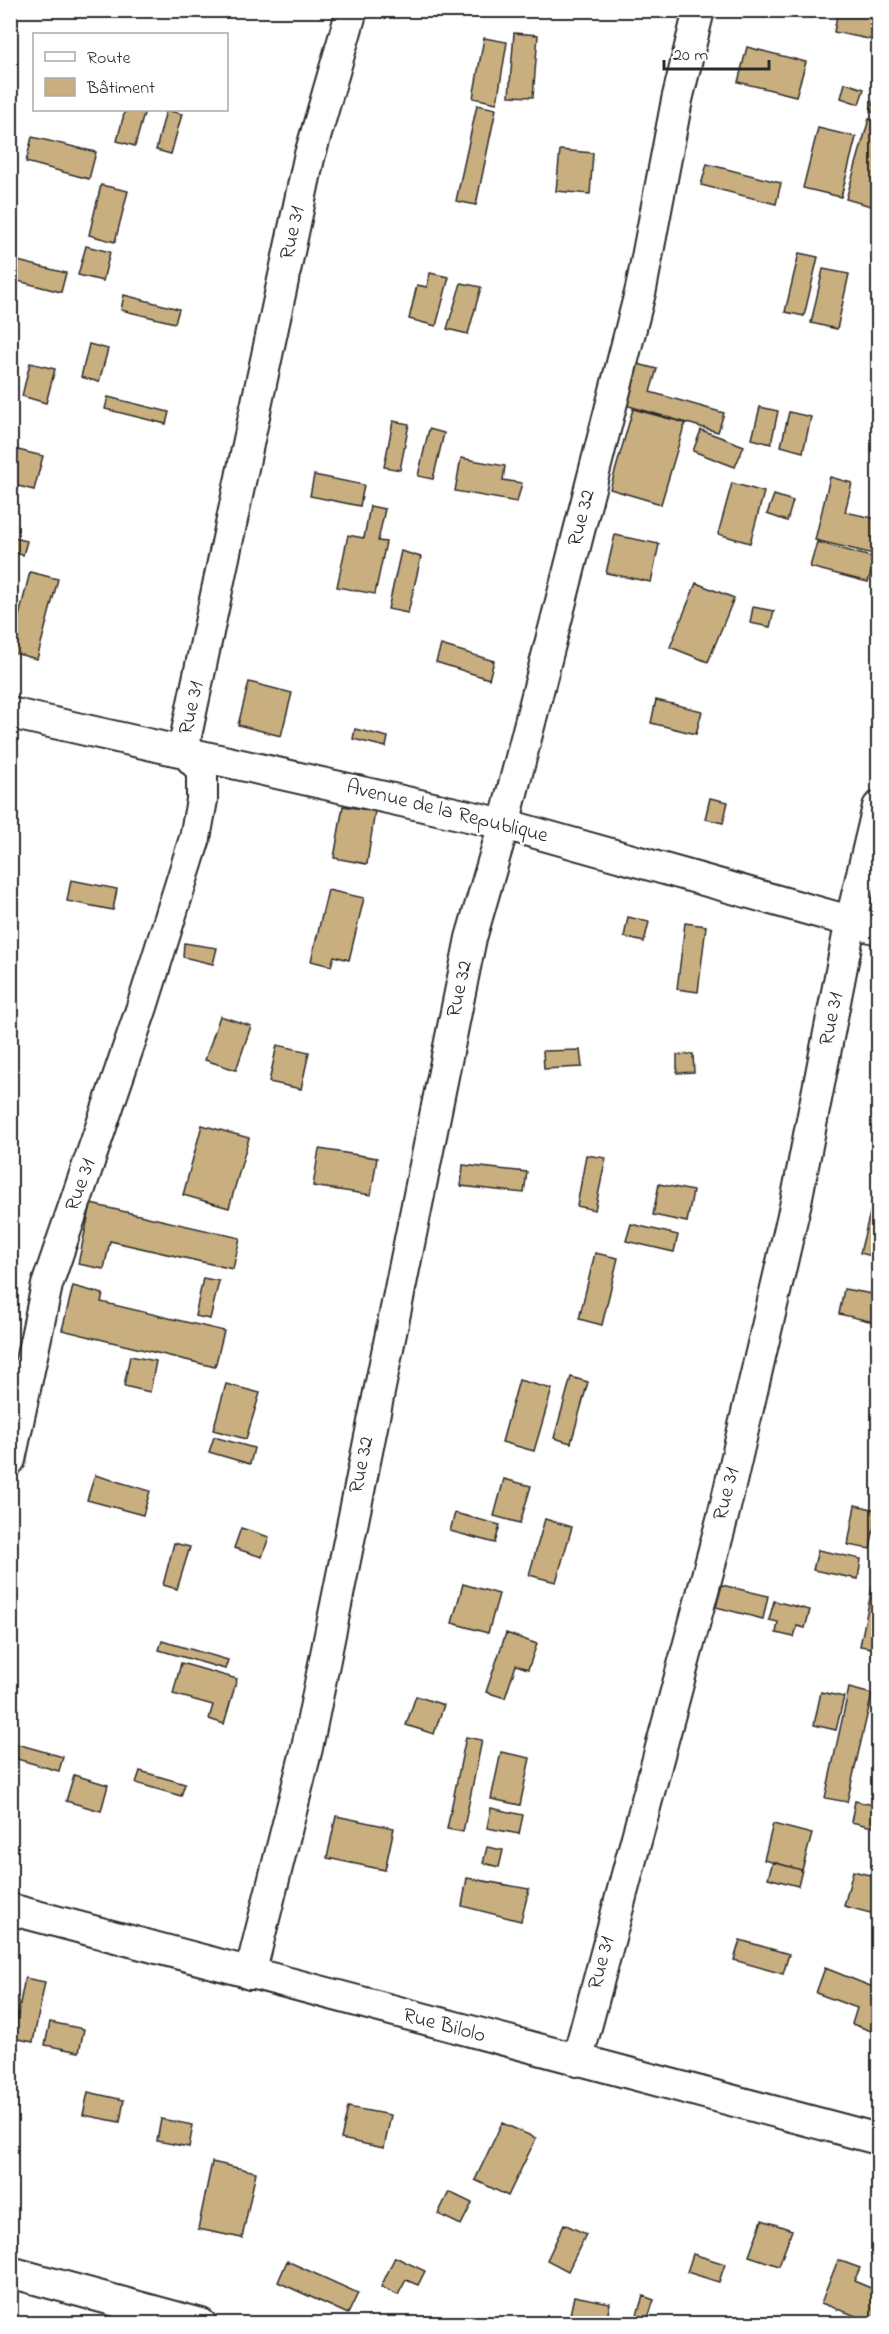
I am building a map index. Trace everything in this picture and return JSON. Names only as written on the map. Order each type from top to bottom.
[{"type":"street","name":"Rue 31","points":[[10,1460],[47,1285],[142,1007],[195,838],[202,800],[202,770],[183,750],[309,158],[352,10]]},
{"type":"street","name":"Rue 32","points":[[250,1974],[307,1748],[471,938],[504,824],[641,289],[677,100],[699,10]]},
{"type":"street","name":"Avenue de la Republique","points":[[10,713],[183,750],[504,824],[865,925]]},
{"type":"street","name":"Rue 31","points":[[577,2061],[725,1504],[796,1202],[865,925],[879,807]]},
{"type":"street","name":"Rue Bilolo","points":[[10,1909],[577,2061],[879,2139]]},
{"type":"street","points":[[10,2272],[201,2324]]},
{"type":"building","points":[[838,10],[878,10],[874,40],[834,32]]},
{"type":"building","points":[[514,33],[538,35],[533,97],[509,96]]},
{"type":"building","points":[[484,38],[507,42],[497,103],[473,98]]},
{"type":"building","points":[[747,47],[806,62],[796,96],[738,82]]},
{"type":"building","points":[[845,83],[864,89],[859,104],[841,98]]},
{"type":"building","points":[[875,97],[878,98],[878,114],[870,111]]},
{"type":"building","points":[[477,105],[496,109],[476,205],[456,201]]},
{"type":"building","points":[[125,111],[145,111],[135,146],[117,141]]},
{"type":"building","points":[[166,111],[182,114],[171,154],[156,150]]},
{"type":"building","points":[[869,119],[878,121],[878,208],[846,199]]},
{"type":"building","points":[[818,128],[856,137],[841,197],[803,188]]},
{"type":"building","points":[[32,137],[96,152],[89,179],[26,162]]},
{"type":"building","points":[[560,150],[593,153],[590,194],[556,191]]},
{"type":"building","points":[[707,164],[781,183],[776,204],[701,185]]},
{"type":"building","points":[[101,185],[128,191],[115,242],[89,235]]},
{"type":"building","points":[[86,246],[110,252],[103,281],[78,275]]},
{"type":"building","points":[[799,253],[818,257],[804,316],[785,312]]},
{"type":"building","points":[[10,259],[66,273],[61,292],[10,279]]},
{"type":"building","points":[[823,269],[849,274],[837,329],[811,323]]},
{"type":"building","points":[[430,273],[449,277],[436,326],[409,319],[417,285],[427,287]]},
{"type":"building","points":[[461,283],[481,287],[468,334],[447,329]]},
{"type":"building","points":[[124,295],[179,309],[175,323],[121,310]]},
{"type":"building","points":[[89,344],[108,349],[99,382],[81,377]]},
{"type":"building","points":[[30,363],[55,369],[46,403],[22,396]]},
{"type":"building","points":[[634,363],[657,369],[650,392],[724,413],[718,432],[622,404]]},
{"type":"building","points":[[108,397],[169,412],[166,424],[105,409]]},
{"type":"building","points":[[760,407],[778,411],[771,444],[752,439]]},
{"type":"building","points":[[633,409],[685,423],[661,504],[610,489]]},
{"type":"building","points":[[789,412],[811,417],[803,452],[781,446]]},
{"type":"building","points":[[393,421],[409,424],[400,470],[384,467]]},
{"type":"building","points":[[429,429],[444,433],[433,479],[418,476]]},
{"type":"building","points":[[701,430],[744,446],[735,467],[693,451]]},
{"type":"building","points":[[18,450],[43,456],[34,490],[10,484]]},
{"type":"building","points":[[461,458],[505,466],[503,480],[522,483],[517,502],[455,491]]},
{"type":"building","points":[[314,475],[364,485],[360,506],[310,496]]},
{"type":"building","points":[[830,477],[852,483],[845,512],[878,519],[878,555],[815,540]]},
{"type":"building","points":[[732,483],[764,492],[750,543],[718,534]]},
{"type":"building","points":[[774,495],[793,501],[787,521],[767,514]]},
{"type":"building","points":[[370,506],[385,509],[378,541],[386,542],[375,594],[337,587],[348,535],[364,538]]},
{"type":"building","points":[[615,535],[659,544],[651,582],[606,573]]},
{"type":"building","points":[[10,537],[27,541],[23,555],[10,552]]},
{"type":"building","points":[[817,542],[875,558],[868,582],[810,567]]},
{"type":"building","points":[[401,551],[421,557],[408,613],[388,609]]},
{"type":"building","points":[[30,572],[58,579],[37,659],[10,652]]},
{"type":"building","points":[[696,583],[734,598],[708,662],[670,647]]},
{"type":"building","points":[[753,607],[774,611],[770,627],[750,623]]},
{"type":"building","points":[[441,645],[494,661],[489,679],[436,662]]},
{"type":"building","points":[[249,682],[292,693],[281,736],[238,725]]},
{"type":"building","points":[[656,700],[702,711],[696,734],[651,723]]},
{"type":"building","points":[[355,729],[388,737],[386,747],[353,739]]},
{"type":"building","points":[[710,798],[728,802],[723,823],[705,819]]},
{"type":"building","points":[[343,806],[375,811],[367,864],[334,858]]},
{"type":"building","points":[[71,880],[117,889],[113,910],[67,901]]},
{"type":"building","points":[[328,890],[364,898],[349,960],[334,956],[331,966],[311,961]]},
{"type":"building","points":[[628,917],[649,922],[644,942],[624,937]]},
{"type":"building","points":[[685,923],[706,926],[698,992],[677,989]]},
{"type":"building","points":[[184,943],[217,948],[213,964],[183,957]]},
{"type":"building","points":[[10,1016],[18,1017],[14,1037],[10,1036]]},
{"type":"building","points":[[220,1016],[251,1026],[236,1070],[205,1060]]},
{"type":"building","points":[[277,1045],[309,1052],[301,1089],[269,1082]]},
{"type":"building","points":[[580,1050],[582,1067],[544,1069],[543,1051]]},
{"type":"building","points":[[693,1054],[694,1072],[677,1073],[677,1055]]},
{"type":"building","points":[[202,1125],[249,1138],[229,1208],[183,1195]]},
{"type":"building","points":[[319,1149],[377,1158],[371,1195],[313,1186]]},
{"type":"building","points":[[586,1155],[606,1158],[595,1210],[577,1206]]},
{"type":"building","points":[[463,1165],[527,1172],[524,1193],[461,1186]]},
{"type":"building","points":[[659,1184],[693,1191],[687,1222],[653,1215]]},
{"type":"building","points":[[873,1201],[878,1202],[878,1264],[875,1263],[876,1257],[860,1253]]},
{"type":"building","points":[[91,1204],[240,1238],[233,1269],[110,1241],[104,1269],[78,1264]]},
{"type":"building","points":[[631,1224],[678,1235],[674,1252],[626,1241]]},
{"type":"building","points":[[595,1253],[618,1258],[602,1325],[579,1319]]},
{"type":"building","points":[[203,1278],[219,1281],[210,1319],[195,1316]]},
{"type":"building","points":[[73,1286],[103,1294],[101,1302],[224,1331],[215,1367],[62,1330]]},
{"type":"building","points":[[844,1289],[878,1295],[878,1323],[839,1314]]},
{"type":"building","points":[[130,1356],[156,1361],[150,1392],[124,1386]]},
{"type":"building","points":[[571,1377],[588,1382],[571,1443],[554,1438]]},
{"type":"building","points":[[519,1380],[552,1389],[534,1451],[502,1442]]},
{"type":"building","points":[[226,1384],[260,1393],[246,1439],[213,1430]]},
{"type":"building","points":[[214,1437],[254,1448],[250,1464],[209,1452]]},
{"type":"building","points":[[95,1475],[150,1491],[143,1515],[87,1500]]},
{"type":"building","points":[[504,1479],[531,1486],[520,1523],[494,1516]]},
{"type":"building","points":[[855,1505],[877,1510],[870,1549],[848,1545]]},
{"type":"building","points":[[455,1513],[500,1525],[495,1543],[450,1531]]},
{"type":"building","points":[[545,1519],[572,1527],[556,1582],[529,1575]]},
{"type":"building","points":[[241,1528],[269,1537],[262,1557],[234,1548]]},
{"type":"building","points":[[174,1543],[190,1547],[177,1589],[163,1585]]},
{"type":"building","points":[[818,1550],[861,1559],[858,1579],[813,1570]]},
{"type":"building","points":[[878,1559],[878,1649],[860,1646]]},
{"type":"building","points":[[463,1584],[499,1594],[488,1633],[452,1623]]},
{"type":"building","points":[[722,1585],[768,1596],[763,1619],[716,1607]]},
{"type":"building","points":[[774,1601],[810,1610],[805,1628],[797,1626],[794,1637],[776,1633],[778,1622],[769,1620]]},
{"type":"building","points":[[506,1633],[537,1644],[528,1669],[516,1665],[505,1698],[486,1692]]},
{"type":"building","points":[[162,1641],[228,1660],[225,1669],[159,1650]]},
{"type":"building","points":[[181,1663],[237,1679],[224,1724],[209,1719],[213,1705],[173,1694]]},
{"type":"building","points":[[849,1688],[872,1694],[847,1802],[825,1798]]},
{"type":"building","points":[[821,1692],[844,1697],[836,1730],[814,1725]]},
{"type":"building","points":[[416,1696],[444,1705],[434,1734],[406,1725]]},
{"type":"building","points":[[466,1737],[482,1740],[463,1832],[447,1829]]},
{"type":"building","points":[[10,1742],[63,1757],[59,1771],[10,1757]]},
{"type":"building","points":[[501,1752],[530,1758],[520,1805],[491,1799]]},
{"type":"building","points":[[140,1771],[185,1784],[181,1796],[136,1783]]},
{"type":"building","points":[[74,1775],[108,1785],[101,1811],[66,1801]]},
{"type":"building","points":[[855,1801],[878,1806],[873,1827],[851,1822]]},
{"type":"building","points":[[491,1808],[523,1815],[519,1834],[487,1828]]},
{"type":"building","points":[[336,1816],[394,1828],[385,1870],[327,1858]]},
{"type":"building","points":[[773,1824],[812,1834],[802,1870],[764,1860]]},
{"type":"building","points":[[487,1847],[503,1850],[499,1867],[483,1863]]},
{"type":"building","points":[[773,1862],[802,1870],[798,1886],[768,1878]]},
{"type":"building","points":[[853,1871],[878,1877],[878,1915],[844,1906]]},
{"type":"building","points":[[467,1878],[529,1889],[521,1921],[462,1906]]},
{"type":"building","points":[[740,1940],[789,1954],[783,1974],[734,1960]]},
{"type":"building","points":[[825,1968],[878,1989],[878,2020],[874,2032],[852,2024],[857,2008],[816,1993]]},
{"type":"building","points":[[25,1978],[45,1982],[33,2042],[13,2038]]},
{"type":"building","points":[[50,2022],[84,2029],[79,2052],[45,2045]]},
{"type":"building","points":[[88,2092],[124,2100],[120,2122],[83,2115]]},
{"type":"building","points":[[348,2107],[391,2115],[384,2148],[341,2139]]},
{"type":"building","points":[[161,2119],[193,2125],[189,2147],[157,2141]]},
{"type":"building","points":[[502,2123],[536,2138],[508,2196],[475,2180]]},
{"type":"building","points":[[212,2162],[256,2172],[242,2238],[198,2229]]},
{"type":"building","points":[[449,2192],[472,2203],[461,2225],[438,2214]]},
{"type":"building","points":[[762,2220],[792,2230],[779,2266],[749,2256]]},
{"type":"building","points":[[564,2224],[586,2234],[568,2271],[547,2260]]},
{"type":"building","points":[[693,2254],[725,2264],[719,2282],[687,2272]]},
{"type":"building","points":[[395,2257],[425,2271],[418,2285],[406,2280],[398,2295],[381,2287]]},
{"type":"building","points":[[838,2260],[860,2268],[854,2281],[878,2291],[878,2324],[821,2303]]},
{"type":"building","points":[[287,2261],[358,2293],[348,2314],[278,2282]]},
{"type":"building","points":[[574,2296],[610,2303],[606,2324],[568,2324]]},
{"type":"building","points":[[643,2296],[654,2300],[646,2324],[634,2324]]}]
